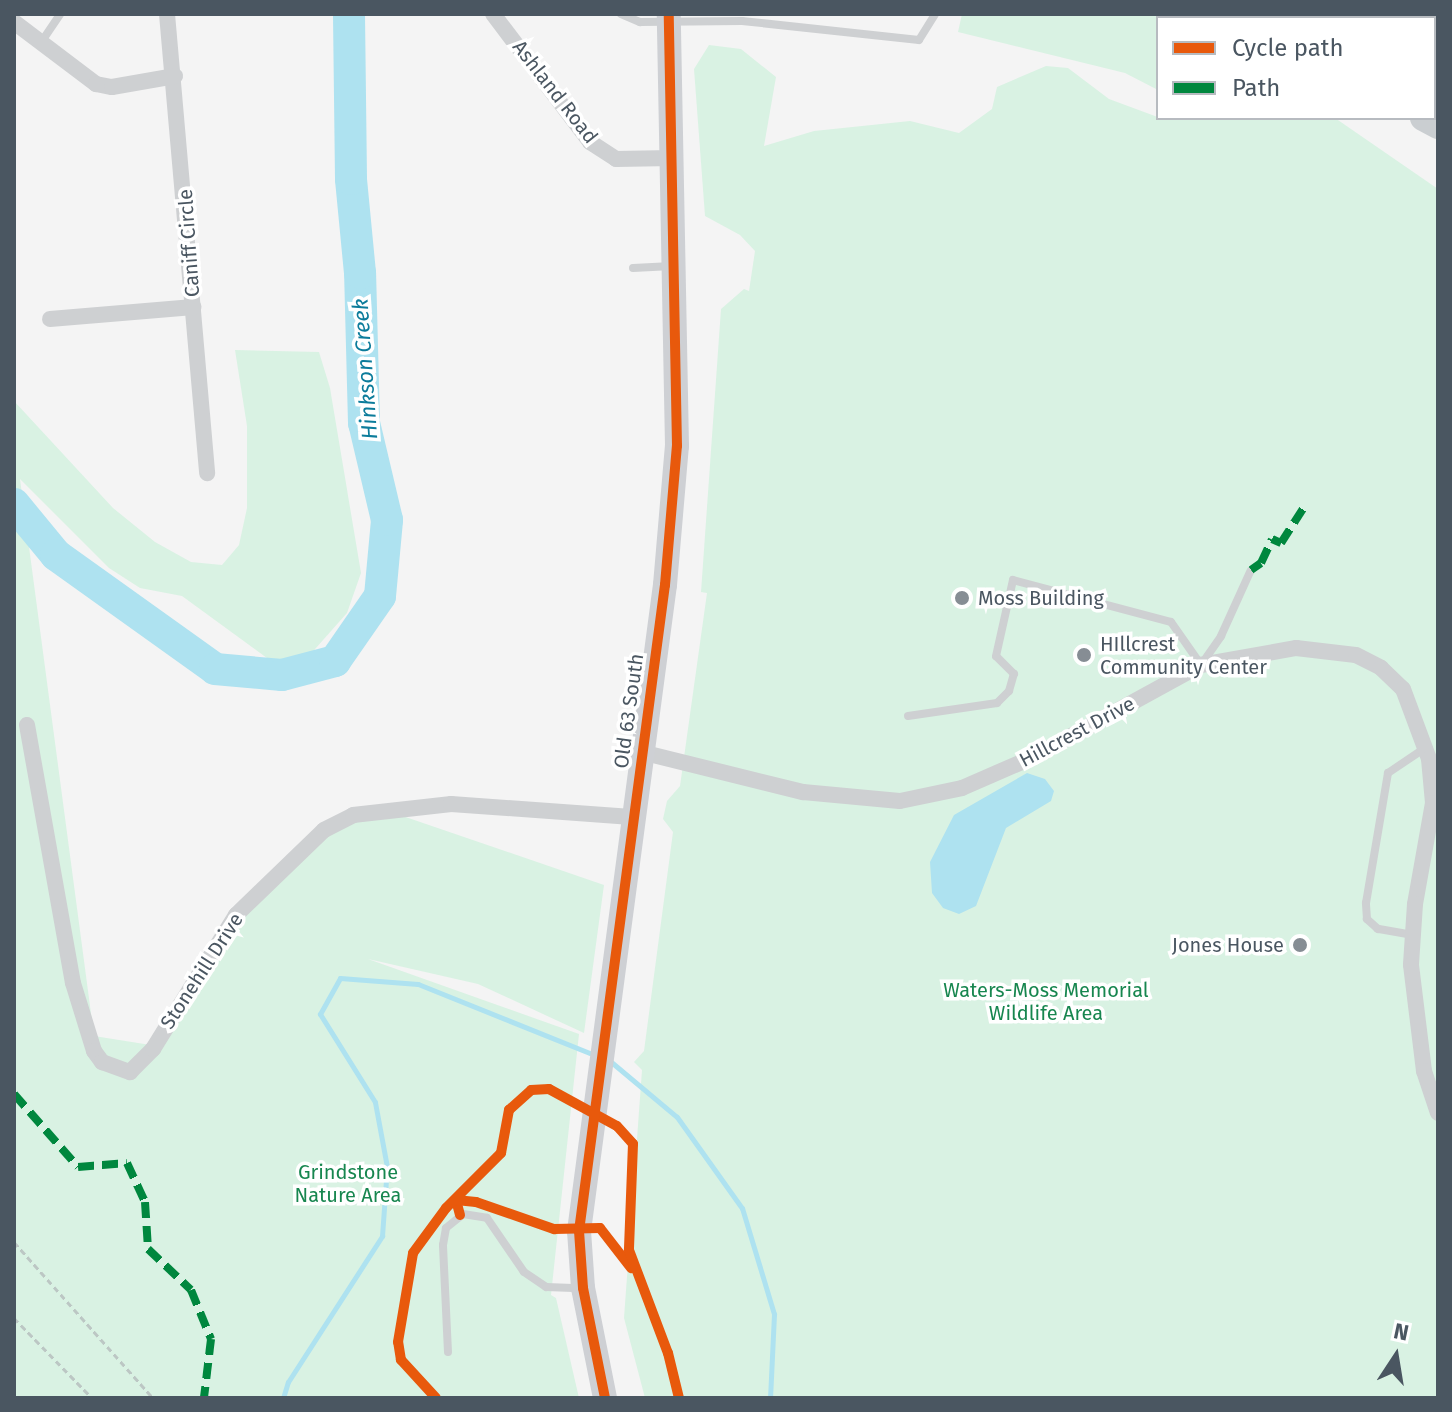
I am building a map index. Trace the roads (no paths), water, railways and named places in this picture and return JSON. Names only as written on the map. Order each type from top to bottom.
[{"type":"main road","name":"Old 63 South","points":[[605,1398],[583,1288],[579,1231],[604,1013],[665,585],[677,446],[672,18]]},
{"type":"street","name":"Caniff Circle","points":[[167,14],[175,76],[207,473]]},
{"type":"street","name":"Ashland Road","points":[[493,14],[590,142],[616,159],[672,158]]},
{"type":"street","points":[[14,22],[40,45],[96,84],[112,87],[175,76]]},
{"type":"street","points":[[50,319],[193,307]]},
{"type":"street","name":"Hillcrest Drive","points":[[641,752],[803,792],[900,801],[962,788],[1017,764],[1201,665],[1296,648],[1356,655],[1381,668],[1403,689],[1426,748],[1433,803],[1413,935],[1414,1013],[1438,1113]]},
{"type":"street","name":"Stonehill Drive","points":[[27,725],[73,983],[94,1051],[102,1062],[123,1071],[130,1072],[153,1049],[236,915],[324,830],[353,815],[451,804],[632,817]]},
{"type":"lane","points":[[40,45],[60,14]]},
{"type":"lane","points":[[621,14],[640,22],[672,18],[750,18],[919,40],[935,14]]},
{"type":"lane","points":[[633,268],[675,266]]},
{"type":"lane","points":[[908,716],[997,703],[1009,691],[1014,674],[996,656],[1013,580],[1171,622],[1201,665],[1221,636],[1251,570]]},
{"type":"lane","points":[[1413,935],[1378,929],[1367,919],[1366,903],[1388,773],[1426,748]]},
{"type":"lane","points":[[448,1352],[443,1245],[446,1228],[460,1215],[487,1218],[524,1272],[546,1287],[583,1288]]},
{"type":"water","points":[[1027,773],[1045,779],[1054,791],[1051,801],[1006,828],[976,906],[959,914],[943,908],[932,893],[930,862],[954,815]]},
{"type":"waterway","name":"Hinkson Creek","points":[[14,504],[56,555],[215,669],[282,675],[335,661],[380,596],[387,520],[364,423],[360,273],[351,179],[349,14]]},
{"type":"waterway","points":[[283,1398],[288,1382],[382,1236],[387,1167],[375,1102],[320,1014],[340,978],[418,984],[597,1056]]},
{"type":"waterway","points":[[610,1061],[677,1117],[742,1208],[774,1314],[770,1398]]},
{"type":"place","name":"Moss Building","points":[[962,598]]},
{"type":"place","name":"HIllcrest Community Center","points":[[1084,655]]},
{"type":"place","name":"Jones House","points":[[1300,945]]},
{"type":"park label","name":"Waters-Moss Memorial Wildlife Area","points":[[1046,1002]]},
{"type":"park label","name":"Grindstone Nature Area","points":[[348,1184]]}]
